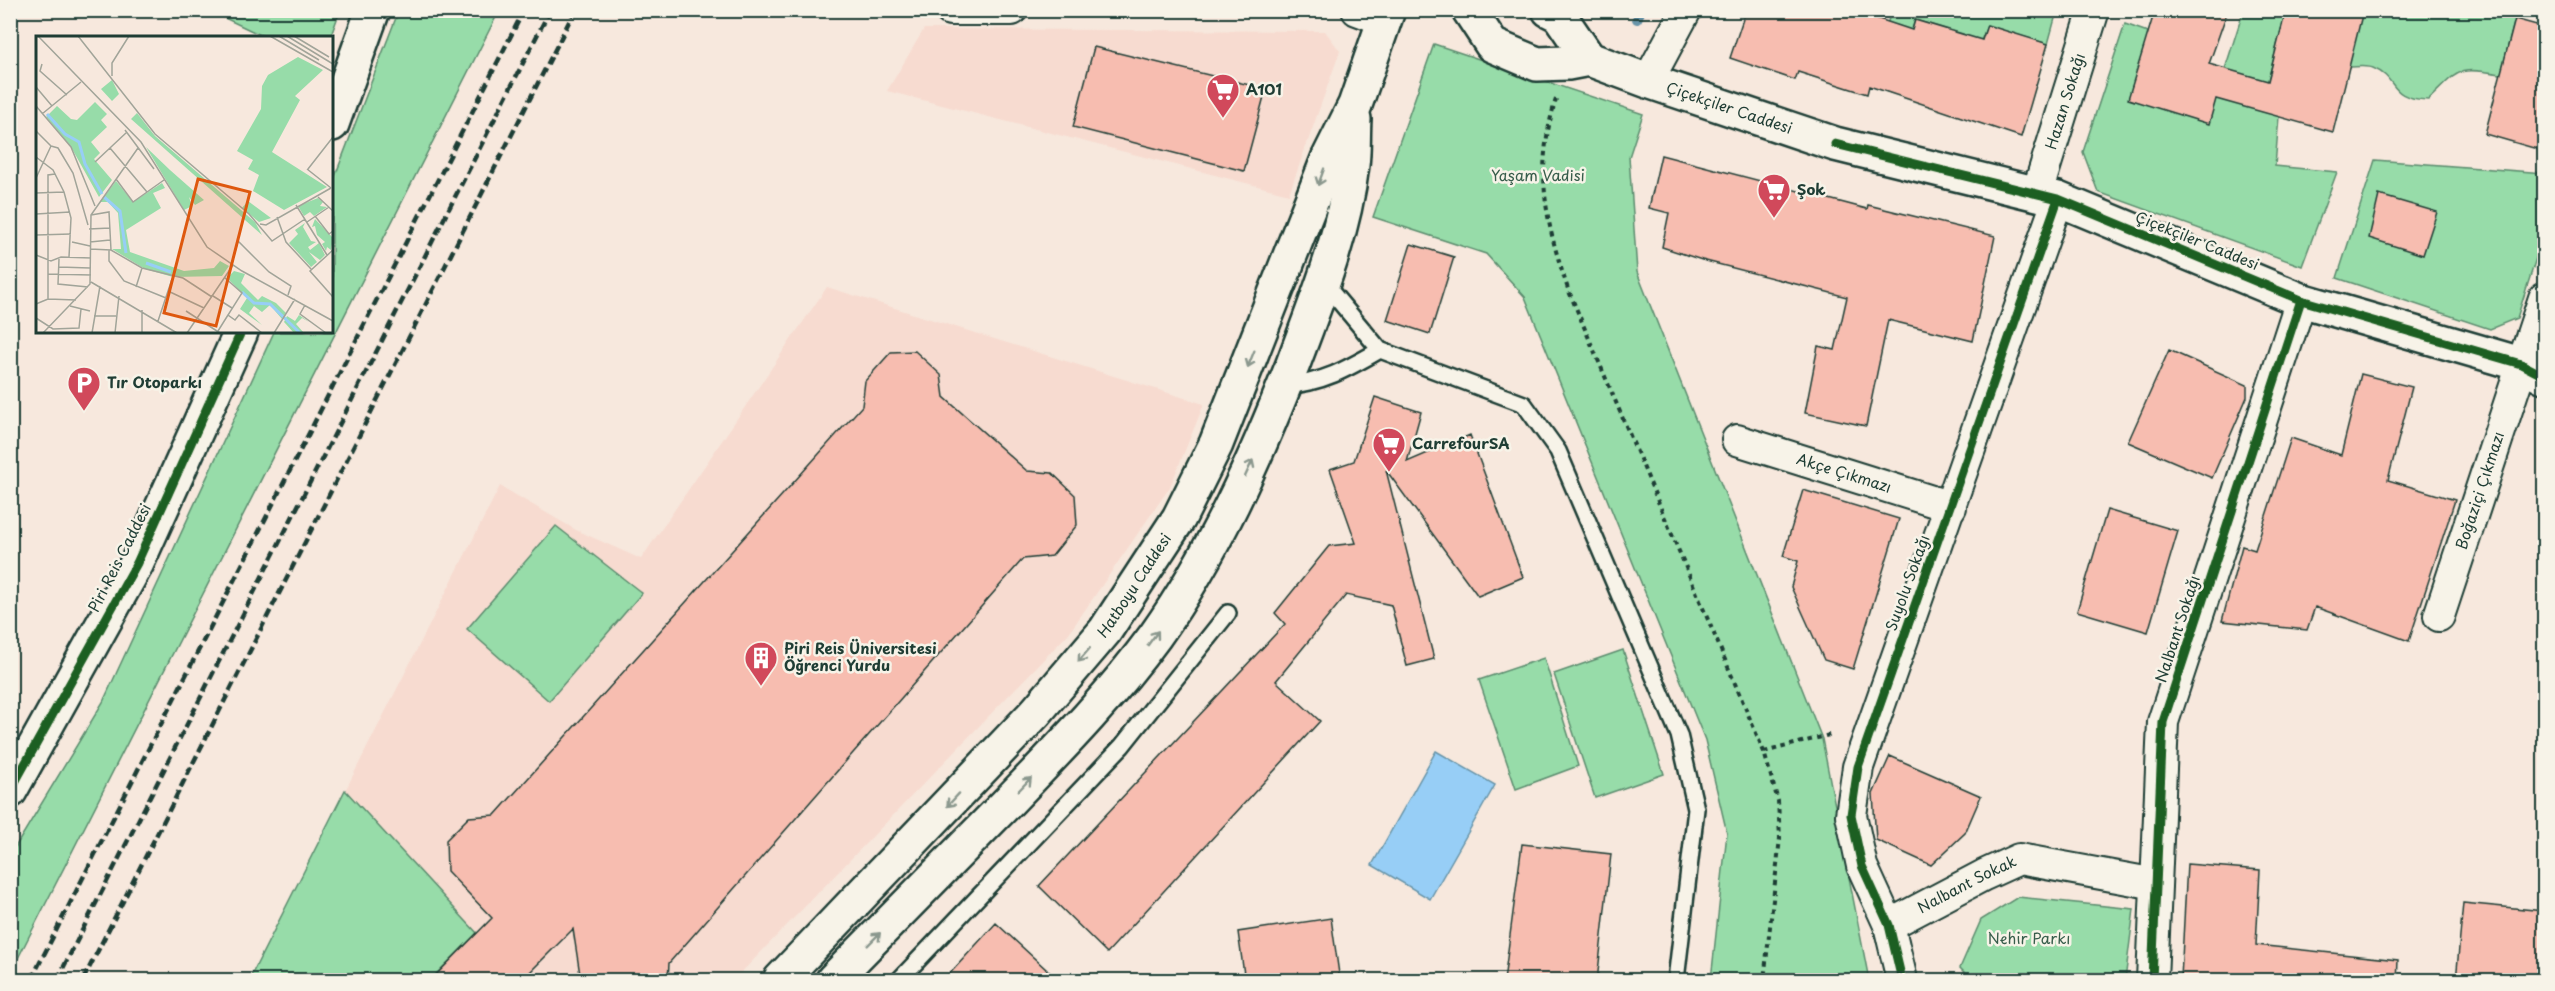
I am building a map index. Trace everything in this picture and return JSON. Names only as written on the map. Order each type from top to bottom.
[{"type":"main road","points":[[333,121],[373,10]]},
{"type":"main road","points":[[1469,10],[1492,45],[1537,64],[1579,61],[1559,15],[1549,10]]},
{"type":"main road","name":"Hatboyu Caddesi","points":[[833,981],[1067,741],[1113,690],[1155,635],[1226,519],[1257,452],[1324,283],[1340,225],[1352,166],[1355,105],[1376,14]]},
{"type":"main road","name":"Çiçekçiler Caddesi","points":[[1579,61],[1648,81],[1835,144],[2047,196],[2301,300],[2533,370]]},
{"type":"main road","name":"Hatboyu Caddesi","points":[[780,981],[1036,712],[1105,630],[1143,574],[1179,518],[1216,444],[1328,159],[1355,105]]},
{"type":"main road","name":"Piri Reis Caddesi","points":[[10,791],[137,563],[242,333]]},
{"type":"street","points":[[950,10],[1012,10]]},
{"type":"street","points":[[1648,81],[1686,10]]},
{"type":"street","name":"Hazan Sokağı","points":[[2047,196],[2094,10]]},
{"type":"street","name":"Suyolu Sokağı","points":[[1902,981],[1889,925],[1862,866],[1851,815],[1858,767],[1951,507],[2047,196]]},
{"type":"street","name":"Boğaziçi Çıkmazı","points":[[2439,616],[2533,370],[2544,298]]},
{"type":"street","name":"Nalbant Sokağı","points":[[2152,981],[2163,722],[2301,300]]},
{"type":"street","name":"Akçe Çıkmazı","points":[[1737,440],[1951,507]]},
{"type":"street","name":"Nalbant Sokak","points":[[1889,925],[2019,859],[2156,884]]},
{"type":"lane","points":[[1324,283],[1380,350],[1524,404],[1558,451],[1678,735],[1696,809],[1676,981]]},
{"type":"lane","points":[[1284,386],[1308,384],[1342,372],[1380,350]]},
{"type":"lane","points":[[898,981],[1122,746],[1228,613]]},
{"type":"path","points":[[1579,61],[1555,102],[1543,167],[1545,207],[1553,245],[1568,289],[1764,752],[1778,801],[1780,837],[1764,981]]},
{"type":"path","points":[[1764,752],[1841,732],[1867,742]]},
{"type":"shaded area","points":[[924,29],[1325,31],[1340,51],[1289,194],[887,91]]},
{"type":"shaded area","points":[[827,287],[1204,404],[1170,487],[1069,633],[734,980],[249,980],[500,486],[576,530],[641,559]]},
{"type":"green space","points":[[399,10],[499,11],[11,972],[11,854],[103,702],[274,333],[333,333],[333,181]]},
{"type":"green space","points":[[210,11],[340,11],[331,36],[263,36]]},
{"type":"green space","points":[[1891,11],[2057,11],[2048,44],[1987,26],[1978,48],[1963,34],[1915,20],[1891,93],[1869,85]]},
{"type":"green space","points":[[2240,11],[2286,11],[2260,111],[2279,116],[2275,166],[2337,172],[2302,266],[2098,192],[2083,152],[2125,24],[2193,48],[2192,60],[2225,69],[2243,12]]},
{"type":"green space","points":[[2345,11],[2517,11],[2501,74],[2475,70],[2459,73],[2428,100],[2405,96],[2387,77],[2373,68],[2349,67]]},
{"type":"green space","name":"Yaşam Vadisi","points":[[1434,44],[1643,114],[1629,157],[1637,272],[1822,739],[1869,980],[1711,980],[1727,833],[1705,740],[1525,297],[1486,254],[1373,217]]},
{"type":"green space","points":[[2375,160],[2544,173],[2544,233],[2517,318],[2490,329],[2337,278]]},
{"type":"green space","points":[[556,526],[642,593],[549,701],[467,629]]},
{"type":"green space","points":[[1623,650],[1664,774],[1595,798],[1554,674]]},
{"type":"green space","points":[[1544,658],[1578,766],[1516,789],[1479,680]]},
{"type":"green space","points":[[345,790],[477,933],[430,980],[249,980]]},
{"type":"green space","name":"Nehir Parkı","points":[[2018,897],[2134,909],[2125,980],[1972,980],[1960,968],[1981,920]]},
{"type":"water","points":[[1436,751],[1495,785],[1430,899],[1372,865]]},
{"type":"building","points":[[1746,10],[1852,10],[1912,30],[1915,20],[1982,40],[1987,25],[2048,44],[2021,137],[1869,86],[1867,94],[1798,72],[1795,80],[1730,58]]},
{"type":"building","points":[[2155,10],[2228,10],[2209,64],[2268,81],[2286,10],[2345,10],[2362,15],[2333,132],[2216,99],[2209,124],[2128,99]]},
{"type":"building","points":[[2515,19],[2544,27],[2544,151],[2485,134]]},
{"type":"building","points":[[1094,47],[1266,89],[1244,171],[1073,127]]},
{"type":"building","points":[[1661,155],[1867,209],[1868,205],[1995,236],[1973,341],[1888,320],[1866,426],[1805,413],[1818,346],[1835,350],[1847,297],[1702,260],[1662,247],[1669,213],[1649,208]]},
{"type":"building","points":[[2379,195],[2437,212],[2423,255],[2369,238]]},
{"type":"building","points":[[1411,244],[1454,257],[1430,334],[1387,320]]},
{"type":"building","points":[[2169,350],[2247,385],[2247,397],[2212,478],[2128,442]]},
{"type":"building","name":"Piri Reis Üniversitesi Öğrenci Yurdu","points":[[915,351],[941,375],[944,397],[1027,471],[1052,473],[1075,495],[1077,525],[1052,556],[1023,559],[669,963],[668,981],[581,981],[573,929],[521,981],[430,981],[492,918],[447,871],[446,840],[469,817],[495,815],[862,406],[865,381],[891,352]]},
{"type":"building","points":[[2361,374],[2412,387],[2388,480],[2455,500],[2409,641],[2315,607],[2307,630],[2222,621],[2242,546],[2255,550],[2291,438],[2341,455]]},
{"type":"building","points":[[1375,397],[1421,412],[1407,462],[1470,435],[1523,577],[1478,596],[1386,470],[1434,659],[1407,666],[1391,605],[1346,595],[1276,681],[1320,721],[1107,953],[1039,886],[1285,624],[1275,613],[1329,546],[1356,543],[1330,469],[1354,461]]},
{"type":"building","points":[[1803,490],[1899,519],[1853,669],[1824,660],[1791,587],[1798,561],[1783,556]]},
{"type":"building","points":[[2107,510],[2178,531],[2148,632],[2077,611]]},
{"type":"building","points":[[1890,756],[1981,796],[1965,833],[1931,865],[1876,840],[1873,794]]},
{"type":"building","points":[[1522,844],[1611,854],[1597,981],[1504,981]]},
{"type":"building","points":[[2187,864],[2260,870],[2256,945],[2398,960],[2397,981],[2223,981],[2181,978]]},
{"type":"building","points":[[2463,903],[2544,911],[2544,981],[2456,981]]},
{"type":"building","points":[[1331,918],[1340,981],[1245,981],[1238,932]]},
{"type":"building","points":[[996,923],[1059,981],[943,981]]},
{"type":"waterway","points":[[1637,19],[1641,10]]},
{"type":"railway","points":[[31,980],[524,10]]},
{"type":"railway","points":[[57,980],[550,10]]},
{"type":"railway","points":[[83,980],[575,10]]},
{"type":"cycle path","points":[[1835,144],[2058,199],[2301,300],[2521,364],[2544,376]]},
{"type":"cycle path","points":[[1902,980],[1889,925],[1862,866],[1851,815],[1858,767],[2058,199]]},
{"type":"cycle path","points":[[2152,980],[2163,722],[2301,300]]},
{"type":"cycle path","points":[[10,791],[137,563],[241,333]]},
{"type":"place","name":"A101","points":[[1223,119]]},
{"type":"place","name":"Şok","points":[[1774,219]]},
{"type":"place","name":"Tır Otoparkı","points":[[84,412]]},
{"type":"place","name":"CarrefourSA","points":[[1389,473]]},
{"type":"place","name":"Piri Reis Üniversitesi Öğrenci Yurdu","points":[[761,687]]}]
